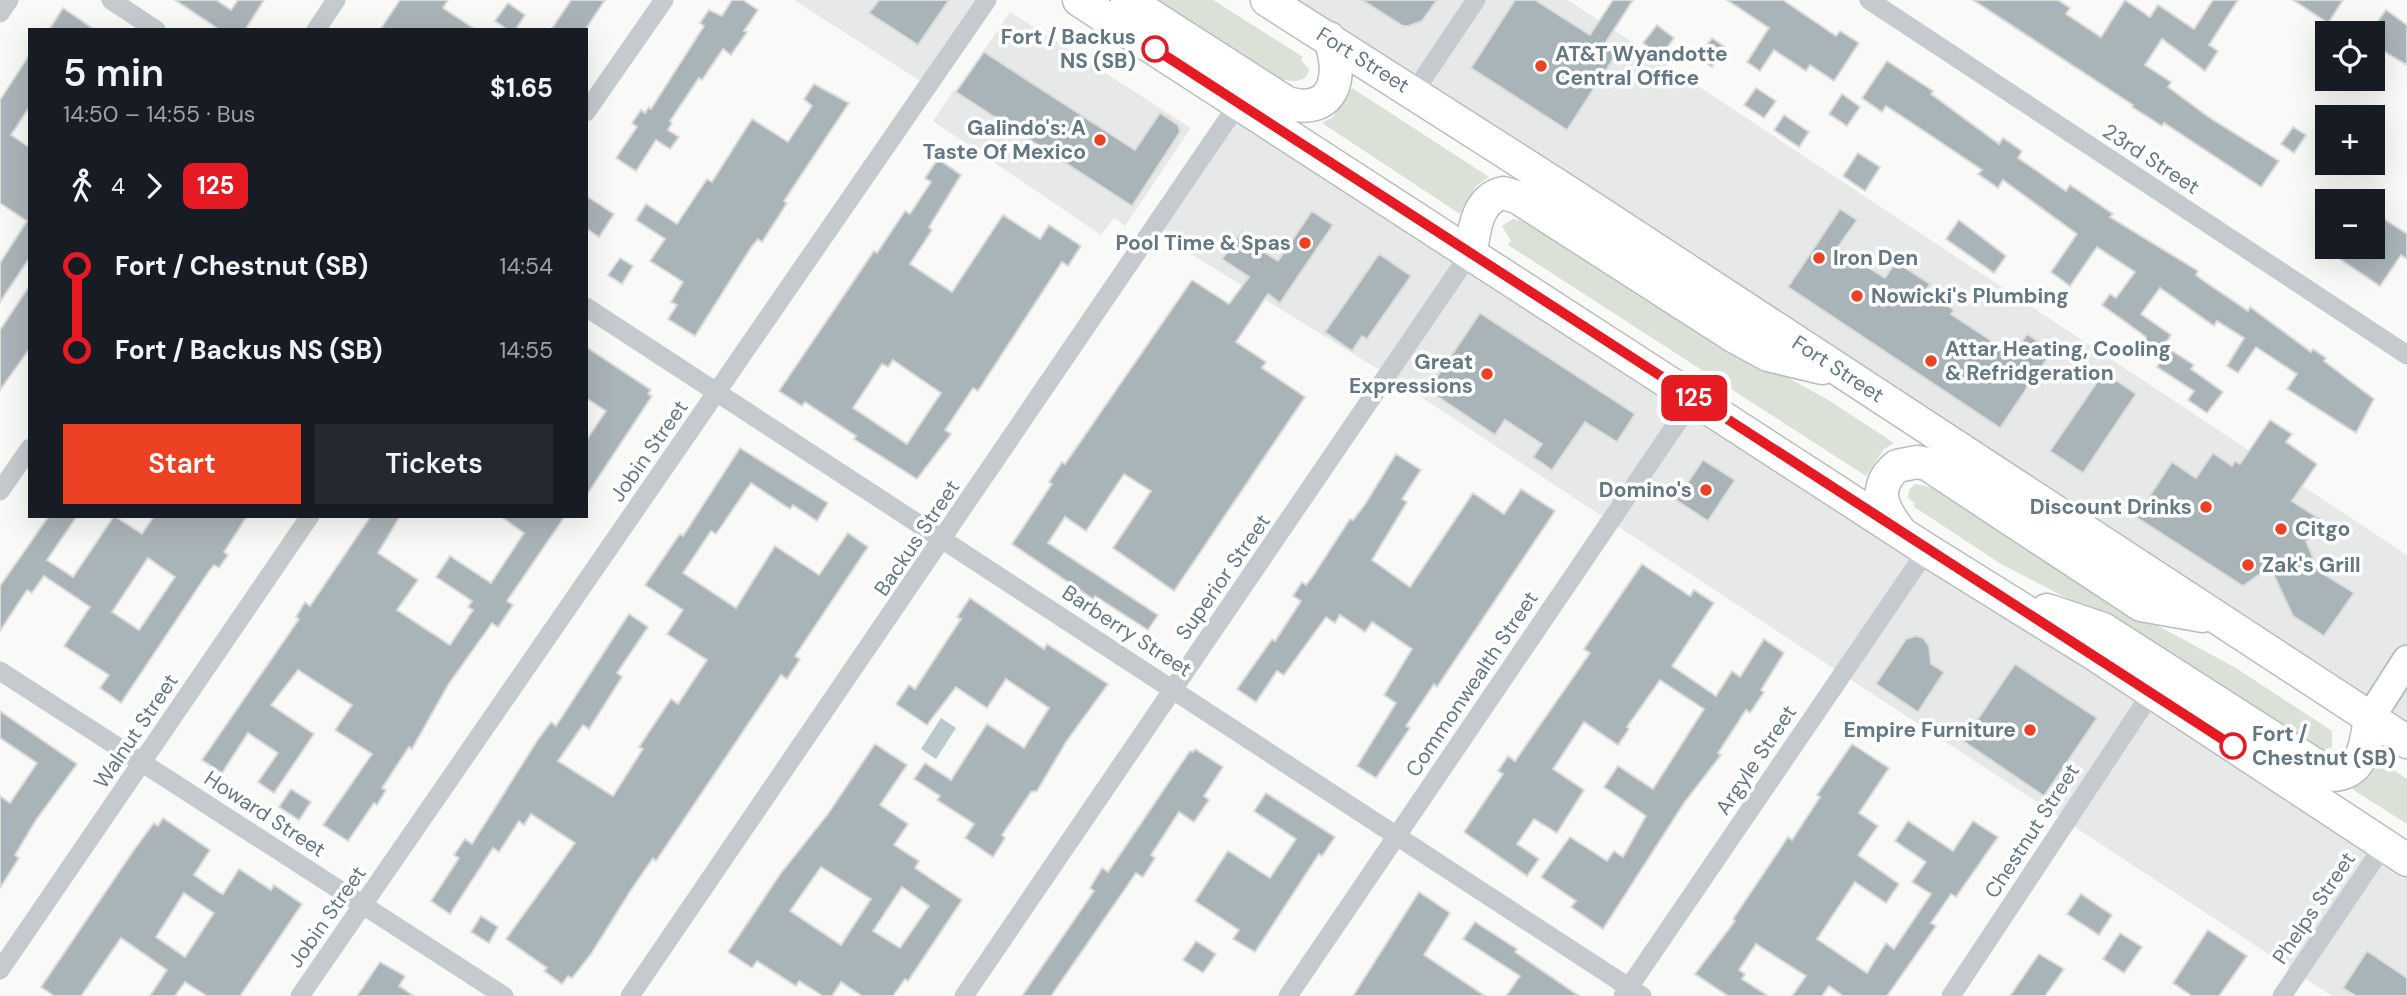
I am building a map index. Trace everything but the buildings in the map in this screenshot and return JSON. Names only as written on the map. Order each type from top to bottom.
[{"type":"main road","points":[[1079,0],[1927,550],[2152,692],[2395,853]]},
{"type":"main road","points":[[1127,0],[1287,103],[1297,106],[1319,105],[1328,98],[1337,67],[1337,57],[1329,38]]},
{"type":"main road","name":"Fort Street","points":[[1269,4],[1414,92],[2407,743]]},
{"type":"main road","points":[[1471,252],[1479,215],[1485,204],[1495,195],[1517,197],[1768,355],[1843,373]]},
{"type":"main road","points":[[1901,532],[1883,506],[1882,488],[1898,466],[1917,462],[1927,464],[2141,605],[2214,618]]},
{"type":"main road","points":[[1992,591],[2103,629],[2331,775],[2342,775],[2353,769],[2364,753],[2370,718]]},
{"type":"street","points":[[0,13],[9,0]]},
{"type":"street","points":[[111,0],[153,28]]},
{"type":"street","points":[[317,28],[336,0]]},
{"type":"street","points":[[588,109],[664,0]]},
{"type":"street","name":"Jobin Street","points":[[300,996],[987,0]]},
{"type":"street","points":[[1414,92],[1476,0]]},
{"type":"street","name":"23rd Street","points":[[1869,0],[2407,355]]},
{"type":"street","name":"Backus Street","points":[[630,996],[1238,104]]},
{"type":"street","name":"Superior Street","points":[[964,996],[1471,252]]},
{"type":"street","name":"Barberry Street","points":[[588,308],[1397,835],[1631,993]]},
{"type":"street","name":"Commonwealth Street","points":[[1288,996],[1694,398]]},
{"type":"street","points":[[0,491],[28,451]]},
{"type":"street","name":"Walnut Street","points":[[0,970],[309,518]]},
{"type":"street","name":"Argyle Street","points":[[1631,993],[1927,550]]},
{"type":"street","points":[[2370,718],[2407,660]]},
{"type":"street","name":"Howard Street","points":[[0,671],[505,996]]},
{"type":"street","name":"Chestnut Street","points":[[1951,996],[2152,692]]},
{"type":"street","name":"Phelps Street","points":[[2282,996],[2395,853]]},
{"type":"shaded area","points":[[794,0],[987,0],[928,86]]},
{"type":"shaded area","points":[[1149,0],[1213,0],[1303,57],[1301,60],[1309,69],[1307,75],[1294,81],[1272,77]]},
{"type":"shaded area","points":[[1270,0],[1568,0],[2407,555],[2407,742]]},
{"type":"shaded area","points":[[1010,12],[1191,128],[1125,226],[1114,218],[1101,235],[933,121]]},
{"type":"shaded area","points":[[1352,88],[1489,177],[1476,186],[1460,214],[1322,123],[1333,117]]},
{"type":"shaded area","points":[[1238,104],[2407,860],[2407,996],[2332,996],[1389,376],[1152,230]]},
{"type":"shaded area","points":[[1513,219],[1532,223],[1743,353],[1830,401],[1894,443],[1884,449],[1866,476],[1508,245],[1511,241],[1502,226]]},
{"type":"shaded area","points":[[1915,484],[1938,489],[2151,622],[2236,668],[2332,731],[2332,747],[2323,750],[2314,748],[2109,620],[2001,564],[1913,506],[1915,503],[1908,498],[1909,490]]},
{"type":"shaded area","points":[[941,718],[956,728],[936,759],[921,749]]},
{"type":"shaded area","points":[[2377,759],[2407,779],[2407,824],[2352,789],[2364,781]]},
{"type":"bus line","name":"125","points":[[1155,49],[2233,746]]},
{"type":"place","name":"Fort / Backus NS (SB)","points":[[1155,49]]},
{"type":"place","name":"AT&T Wyandotte Central Office","points":[[1541,66]]},
{"type":"place","name":"Galindo's: A Taste Of Mexico","points":[[1100,140]]},
{"type":"place","name":"Pool Time & Spas","points":[[1305,243]]},
{"type":"place","name":"Iron Den","points":[[1819,258]]},
{"type":"place","name":"Nowicki's Plumbing","points":[[1857,296]]},
{"type":"place","name":"Attar Heating, Cooling & Refridgeration","points":[[1931,361]]},
{"type":"place","name":"Great Expressions","points":[[1487,374]]},
{"type":"place","name":"Domino's","points":[[1706,490]]},
{"type":"place","name":"Discount Drinks","points":[[2206,507]]},
{"type":"place","name":"Citgo","points":[[2281,529]]},
{"type":"place","name":"Zak's Grill","points":[[2248,565]]},
{"type":"place","name":"Empire Furniture","points":[[2030,730]]},
{"type":"place","name":"Fort / Chestnut (SB)","points":[[2233,746]]}]
